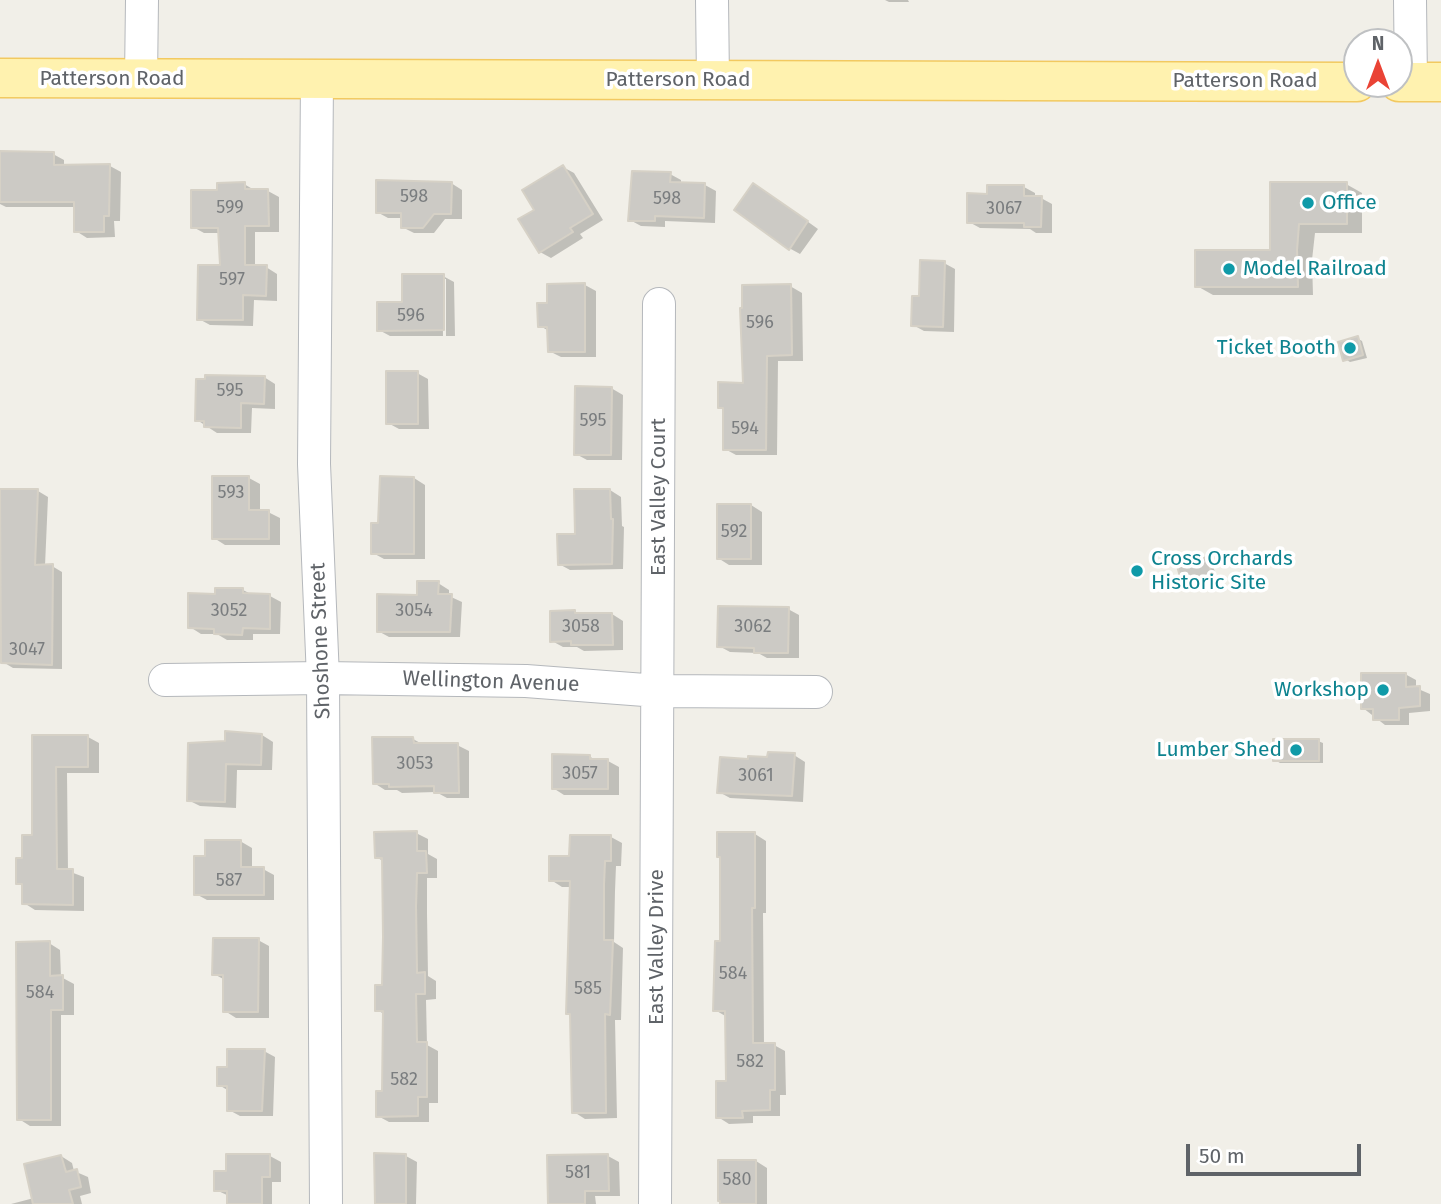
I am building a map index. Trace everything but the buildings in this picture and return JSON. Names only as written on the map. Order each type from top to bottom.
[{"type":"main road","name":"Patterson Road","points":[[0,78],[1343,82]]},
{"type":"street","points":[[141,79],[142,0]]},
{"type":"street","points":[[712,0],[713,80]]},
{"type":"street","points":[[1410,0],[1417,82]]},
{"type":"street","name":"Shoshone Street","points":[[317,79],[314,464],[323,678],[326,1204]]},
{"type":"street","name":"East Valley Court","points":[[658,691],[659,304]]},
{"type":"street","name":"Wellington Avenue","points":[[165,680],[323,678],[526,681],[658,691],[816,692]]},
{"type":"street","name":"East Valley Drive","points":[[655,1204],[658,691]]},
{"type":"place","name":"Office","points":[[1308,203]]},
{"type":"place","name":"Model Railroad","points":[[1229,269]]},
{"type":"place","name":"Ticket Booth","points":[[1350,348]]},
{"type":"place","name":"Cross Orchards Historic Site","points":[[1137,571]]},
{"type":"place","name":"Workshop","points":[[1383,690]]},
{"type":"place","name":"Lumber Shed","points":[[1296,750]]}]
